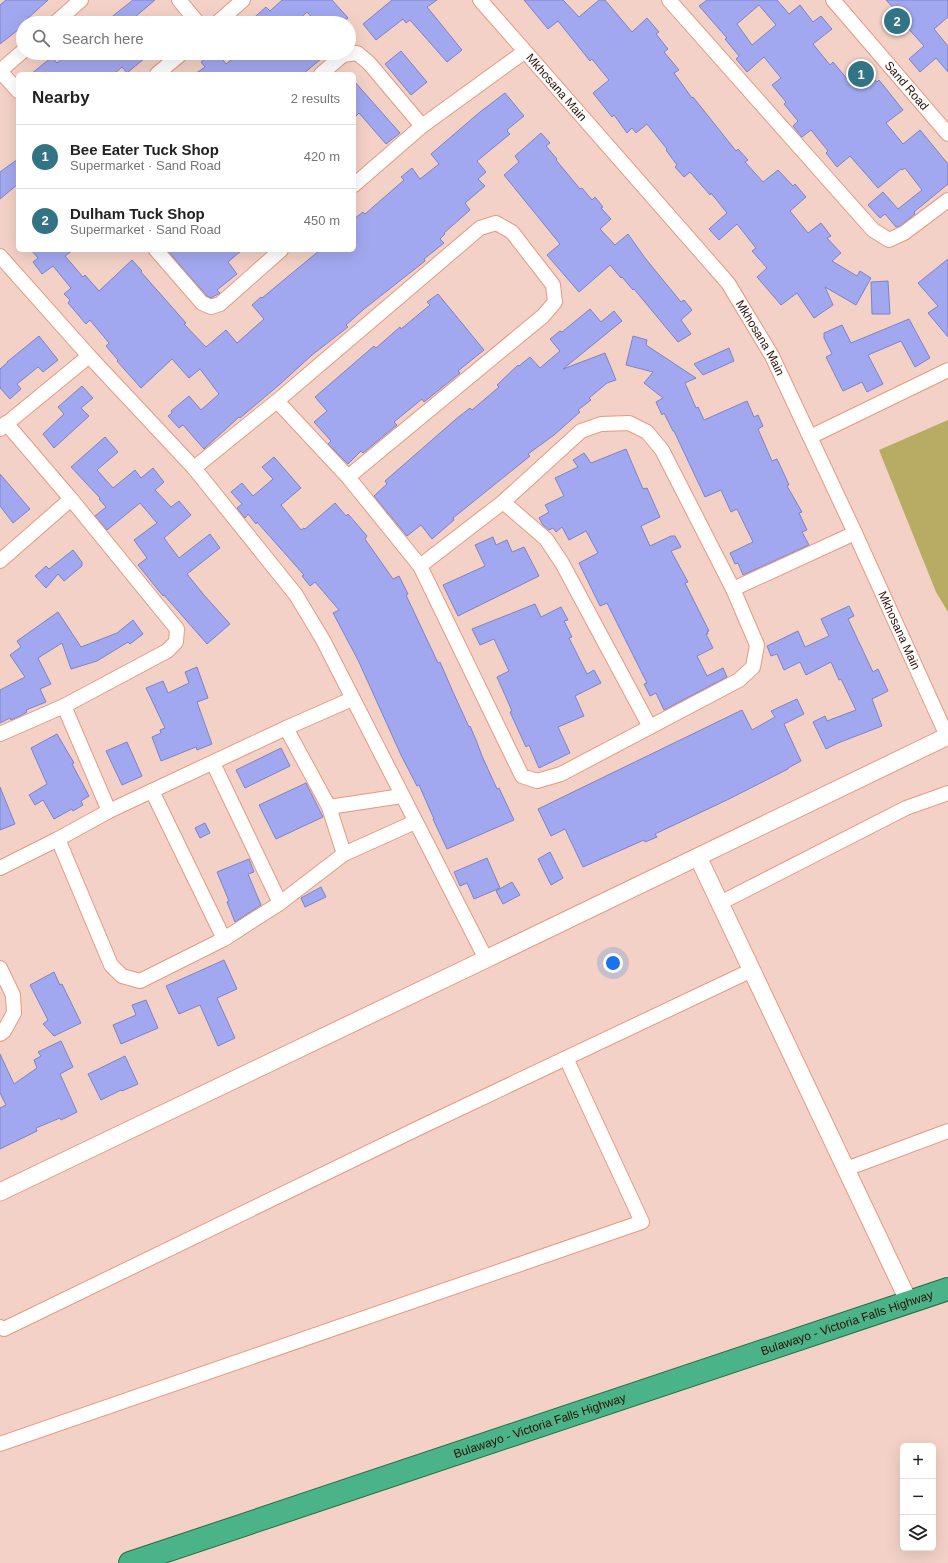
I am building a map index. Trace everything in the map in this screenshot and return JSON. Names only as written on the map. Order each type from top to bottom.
[{"type":"highway","name":"Bulawayo - Victoria Falls Highway","points":[[130,1563],[948,1289]]},
{"type":"street","points":[[63,16],[81,0]]},
{"type":"street","points":[[179,0],[192,16]]},
{"type":"street","points":[[225,16],[243,0]]},
{"type":"street","name":"Mkhosana Main","points":[[480,0],[728,283],[772,356],[855,533],[947,736]]},
{"type":"street","points":[[669,0],[873,230],[888,240],[904,233],[948,200]]},
{"type":"street","name":"Sand Road","points":[[834,0],[948,134]]},
{"type":"street","points":[[356,183],[422,126],[524,52]]},
{"type":"street","points":[[356,53],[370,63],[422,126]]},
{"type":"street","points":[[16,57],[0,71],[16,89]]},
{"type":"street","points":[[159,72],[174,60]]},
{"type":"street","points":[[323,72],[337,60]]},
{"type":"street","points":[[194,468],[277,401],[480,228],[496,223],[512,232],[553,285],[555,302],[542,316],[348,477]]},
{"type":"street","points":[[158,252],[202,303],[211,307],[220,304],[279,252]]},
{"type":"street","points":[[0,256],[89,356],[194,468],[296,595],[323,640],[486,959]]},
{"type":"street","points":[[0,734],[64,706],[167,651],[176,642],[177,629],[71,499],[3,426],[89,356]]},
{"type":"street","points":[[810,438],[948,370]]},
{"type":"street","points":[[277,401],[348,477],[420,566],[522,776],[536,781],[562,774],[739,680],[753,668],[756,645],[733,589],[662,450],[647,432],[629,422],[601,424],[581,431],[503,502],[420,566]]},
{"type":"street","points":[[0,561],[71,499]]},
{"type":"street","points":[[503,502],[546,539],[562,563],[650,727]]},
{"type":"street","points":[[733,589],[855,533]]},
{"type":"street","points":[[0,868],[109,811],[286,728],[352,699]]},
{"type":"street","points":[[64,706],[109,811]]},
{"type":"street","points":[[286,728],[329,807],[344,854]]},
{"type":"street","points":[[0,1192],[947,736]]},
{"type":"street","points":[[213,763],[280,903]]},
{"type":"street","points":[[152,791],[224,939]]},
{"type":"street","points":[[720,903],[906,808],[948,793]]},
{"type":"street","points":[[329,807],[402,796]]},
{"type":"street","points":[[58,839],[111,965],[122,976],[140,981],[224,939],[280,903],[344,854],[415,822]]},
{"type":"street","points":[[698,857],[909,1302]]},
{"type":"street","points":[[0,968],[13,995],[14,1013],[4,1031],[0,1034]]},
{"type":"street","points":[[0,1327],[4,1329],[752,970]]},
{"type":"street","points":[[0,1444],[642,1222],[566,1058]]},
{"type":"street","points":[[846,1168],[948,1131]]},
{"type":"shaded area","points":[[948,420],[948,612],[936,592],[879,450]]},
{"type":"building","points":[[6,0],[48,0],[30,16],[16,16],[16,31],[0,44],[0,5]]},
{"type":"building","points":[[133,0],[155,0],[136,16],[113,16]]},
{"type":"building","points":[[282,0],[332,0],[346,16],[311,16],[307,12],[303,16],[256,16],[266,7],[270,11]]},
{"type":"building","points":[[392,0],[437,0],[427,7],[462,50],[447,62],[410,20],[406,23],[403,19],[376,40],[363,24]]},
{"type":"building","points":[[524,0],[563,0],[579,17],[599,0],[605,0],[632,32],[647,18],[659,32],[656,34],[668,49],[664,52],[679,70],[674,73],[692,98],[693,97],[736,151],[738,149],[748,160],[745,162],[763,182],[778,170],[793,186],[795,184],[806,197],[790,211],[808,233],[821,223],[831,236],[827,238],[841,253],[832,261],[857,276],[860,271],[871,278],[856,305],[825,287],[833,305],[814,318],[797,293],[781,305],[757,277],[767,268],[752,251],[756,248],[737,224],[719,240],[709,229],[727,213],[711,193],[710,195],[690,172],[684,177],[675,167],[677,165],[666,150],[667,149],[647,124],[636,133],[632,128],[627,133],[614,115],[612,117],[593,93],[609,80],[592,59],[590,61],[558,21],[548,29]]},
{"type":"building","points":[[707,0],[777,0],[789,14],[800,5],[813,22],[821,16],[832,29],[813,44],[830,65],[833,62],[848,80],[862,66],[877,82],[879,80],[903,110],[886,123],[903,144],[920,130],[948,164],[948,184],[914,212],[915,214],[900,226],[896,227],[885,214],[880,218],[868,205],[883,192],[898,209],[922,190],[905,168],[902,170],[901,169],[878,188],[850,156],[837,167],[826,153],[828,151],[811,130],[802,137],[793,126],[798,121],[784,104],[786,102],[772,85],[781,78],[764,57],[747,72],[736,59],[739,56],[725,39],[727,38],[699,6]],"holes":[[[759,5],[776,25],[752,45],[737,24]]]},
{"type":"building","points":[[886,0],[948,0],[948,17],[934,29],[948,46],[948,72],[936,58],[920,72],[909,59],[924,46],[906,26],[896,35],[885,22],[897,12]]},
{"type":"building","points":[[401,51],[427,82],[411,95],[385,64]]},
{"type":"building","points":[[48,60],[54,60],[57,63],[60,60],[143,60],[128,72],[126,72],[122,67],[116,72],[33,72]]},
{"type":"building","points":[[204,60],[223,60],[226,64],[231,60],[320,60],[305,72],[198,72],[205,67],[201,62]]},
{"type":"building","points":[[356,83],[400,133],[386,144],[359,113],[356,116]]},
{"type":"building","points":[[505,93],[524,116],[508,129],[507,131],[510,134],[477,161],[486,172],[478,179],[485,186],[465,203],[470,210],[444,233],[445,234],[440,239],[444,243],[424,259],[425,261],[364,309],[346,325],[348,327],[312,355],[204,449],[183,425],[179,428],[168,416],[172,413],[171,411],[189,396],[201,410],[219,394],[200,369],[189,378],[172,359],[141,388],[117,361],[118,360],[106,346],[109,343],[90,320],[86,324],[68,303],[70,300],[64,294],[71,288],[53,266],[42,274],[33,262],[38,258],[33,252],[70,252],[65,256],[83,277],[85,275],[99,291],[132,260],[186,323],[184,324],[206,347],[226,330],[237,343],[264,319],[252,305],[318,252],[356,252],[356,217],[363,212],[365,214],[404,180],[401,177],[412,168],[420,179],[439,164],[431,154],[480,112]]},
{"type":"building","points":[[541,133],[550,143],[546,146],[557,159],[556,160],[580,189],[582,188],[592,200],[595,197],[603,207],[601,208],[611,219],[600,229],[615,245],[628,234],[645,258],[681,302],[684,300],[692,310],[681,320],[691,334],[678,342],[634,289],[633,290],[610,265],[579,292],[547,255],[560,244],[504,175],[519,162],[515,156]]},
{"type":"building","points":[[16,160],[16,186],[0,199],[0,172]]},
{"type":"building","points":[[169,252],[240,252],[228,262],[237,274],[217,290],[220,293],[211,298],[207,296]]},
{"type":"building","points":[[948,259],[948,337],[928,313],[938,306],[918,283]]},
{"type":"building","points":[[888,281],[890,314],[872,314],[871,282]]},
{"type":"building","points":[[438,294],[484,350],[458,371],[460,373],[424,402],[422,399],[394,422],[397,425],[363,453],[361,451],[348,464],[328,444],[331,441],[314,422],[327,411],[315,397],[374,346],[376,348],[400,327],[401,329],[430,305],[427,302]]},
{"type":"building","points":[[590,309],[601,322],[614,311],[622,321],[563,369],[605,353],[616,380],[607,383],[589,398],[591,400],[578,410],[580,412],[554,435],[528,454],[530,456],[453,518],[454,520],[432,539],[421,525],[407,536],[374,496],[387,484],[385,481],[456,419],[470,408],[472,410],[499,387],[497,385],[518,365],[519,366],[530,357],[540,368],[560,351],[550,339],[560,331],[562,332]]},
{"type":"building","points":[[909,319],[930,358],[915,367],[901,341],[868,355],[883,384],[867,392],[862,382],[843,391],[826,357],[832,354],[824,338],[824,333],[842,325],[851,343]]},
{"type":"building","points":[[39,336],[58,360],[43,372],[38,367],[17,384],[21,389],[10,399],[0,388],[0,369]]},
{"type":"building","points":[[633,336],[647,340],[646,345],[696,378],[685,383],[696,408],[698,407],[704,420],[747,401],[754,417],[758,415],[763,426],[758,429],[772,461],[777,459],[789,485],[787,486],[802,512],[799,513],[807,530],[802,532],[809,545],[743,575],[738,563],[735,564],[730,553],[753,542],[737,509],[731,512],[721,490],[705,497],[674,431],[664,413],[662,415],[656,402],[663,398],[644,383],[653,372],[626,365]]},
{"type":"building","points":[[729,348],[734,361],[703,375],[694,364]]},
{"type":"building","points":[[82,386],[93,398],[81,408],[89,416],[54,448],[43,434],[64,414],[58,407]]},
{"type":"building","points":[[105,437],[118,452],[97,470],[113,488],[135,470],[141,478],[153,468],[164,482],[155,490],[171,507],[179,501],[191,515],[164,538],[179,558],[210,534],[220,548],[187,574],[230,624],[207,644],[164,595],[163,596],[138,565],[147,558],[134,540],[157,523],[140,503],[107,530],[95,516],[106,507],[99,499],[100,498],[71,467]]},
{"type":"building","points":[[626,449],[643,489],[647,488],[660,517],[641,526],[650,546],[671,536],[675,536],[681,547],[671,551],[688,582],[685,583],[709,631],[707,632],[708,634],[706,634],[713,648],[697,656],[707,676],[723,668],[727,677],[664,710],[656,693],[650,696],[644,684],[647,683],[607,603],[600,606],[579,563],[598,553],[586,531],[569,540],[562,527],[556,532],[553,528],[549,530],[543,525],[539,518],[549,512],[545,505],[564,496],[555,478],[578,467],[573,460],[584,453],[591,463]]},
{"type":"building","points":[[274,457],[301,488],[281,505],[301,530],[304,528],[305,529],[335,503],[346,516],[348,514],[367,536],[365,539],[393,579],[399,576],[408,594],[406,595],[438,663],[440,662],[469,727],[470,726],[497,789],[499,788],[514,820],[447,849],[419,785],[417,786],[401,755],[358,660],[333,613],[339,610],[315,582],[310,586],[302,576],[304,575],[257,522],[256,524],[248,514],[245,518],[237,508],[242,504],[231,492],[242,483],[253,496],[273,479],[262,467]]},
{"type":"building","points":[[0,474],[30,509],[13,523],[0,506]]},
{"type":"building","points":[[493,537],[496,545],[507,540],[512,552],[524,547],[539,576],[458,616],[443,585],[485,566],[475,545]]},
{"type":"building","points":[[73,550],[82,562],[82,566],[64,581],[58,574],[46,588],[35,576],[46,566],[49,569]]},
{"type":"building","points":[[535,604],[541,617],[561,607],[568,620],[564,621],[572,637],[569,638],[587,674],[594,670],[601,683],[575,696],[584,716],[558,727],[570,753],[539,768],[529,745],[526,747],[510,712],[512,711],[497,677],[509,671],[494,639],[480,645],[472,629]]},
{"type":"building","points":[[849,606],[854,616],[848,619],[873,672],[878,669],[888,691],[872,699],[882,726],[826,749],[813,722],[825,716],[827,721],[856,710],[841,679],[839,680],[831,662],[806,675],[800,662],[784,670],[777,654],[771,656],[767,646],[798,631],[805,647],[829,636],[821,619]]},
{"type":"building","points":[[58,612],[81,647],[117,633],[133,620],[143,634],[130,644],[128,642],[97,661],[71,669],[62,643],[38,658],[51,684],[40,689],[46,702],[26,710],[27,712],[20,716],[11,720],[10,718],[0,723],[0,690],[25,677],[10,655],[21,647],[17,641]]},
{"type":"building","points":[[197,667],[208,698],[197,702],[212,744],[197,750],[196,747],[161,761],[152,737],[161,733],[160,730],[165,728],[146,688],[163,681],[168,693],[189,683],[185,672]]},
{"type":"building","points":[[797,699],[804,714],[784,724],[801,761],[788,769],[655,834],[657,837],[645,842],[644,840],[583,867],[565,829],[551,836],[538,809],[742,710],[752,730],[775,717],[771,711]]},
{"type":"building","points":[[57,734],[74,763],[72,764],[89,796],[81,801],[83,805],[54,819],[43,800],[35,805],[29,795],[47,784],[31,748]]},
{"type":"building","points":[[127,742],[142,776],[122,785],[106,751]]},
{"type":"building","points":[[281,748],[290,766],[245,788],[236,770]]},
{"type":"building","points":[[306,783],[323,817],[276,839],[259,805]]},
{"type":"building","points":[[0,787],[15,824],[0,830]]},
{"type":"building","points":[[205,823],[210,833],[200,838],[195,828]]},
{"type":"building","points":[[550,852],[563,878],[551,885],[538,859]]},
{"type":"building","points":[[487,858],[500,888],[474,899],[467,883],[460,886],[454,872]]},
{"type":"building","points":[[249,859],[254,872],[248,874],[261,905],[235,922],[227,902],[229,901],[217,872]]},
{"type":"building","points":[[512,882],[520,895],[503,904],[496,891]]},
{"type":"building","points":[[321,887],[326,897],[305,907],[301,898]]},
{"type":"building","points":[[224,960],[237,989],[217,998],[235,1038],[218,1046],[200,1005],[179,1014],[166,986]]},
{"type":"building","points":[[54,972],[60,985],[62,984],[81,1023],[54,1036],[43,1024],[48,1020],[30,985]]},
{"type":"building","points":[[146,1000],[158,1028],[121,1044],[113,1025],[136,1015],[132,1005]]},
{"type":"building","points":[[61,1041],[73,1067],[60,1074],[77,1112],[61,1120],[60,1118],[36,1128],[37,1131],[0,1149],[0,1108],[6,1105],[0,1093],[0,1054],[14,1084],[37,1068],[34,1060],[41,1056],[38,1052]]},
{"type":"building","points":[[125,1056],[138,1084],[122,1091],[121,1090],[101,1100],[88,1074]]},
{"type":"place","name":"Dulham Tuck Shop","points":[[897,21]]},
{"type":"place","name":"Bee Eater Tuck Shop","points":[[861,74]]}]
